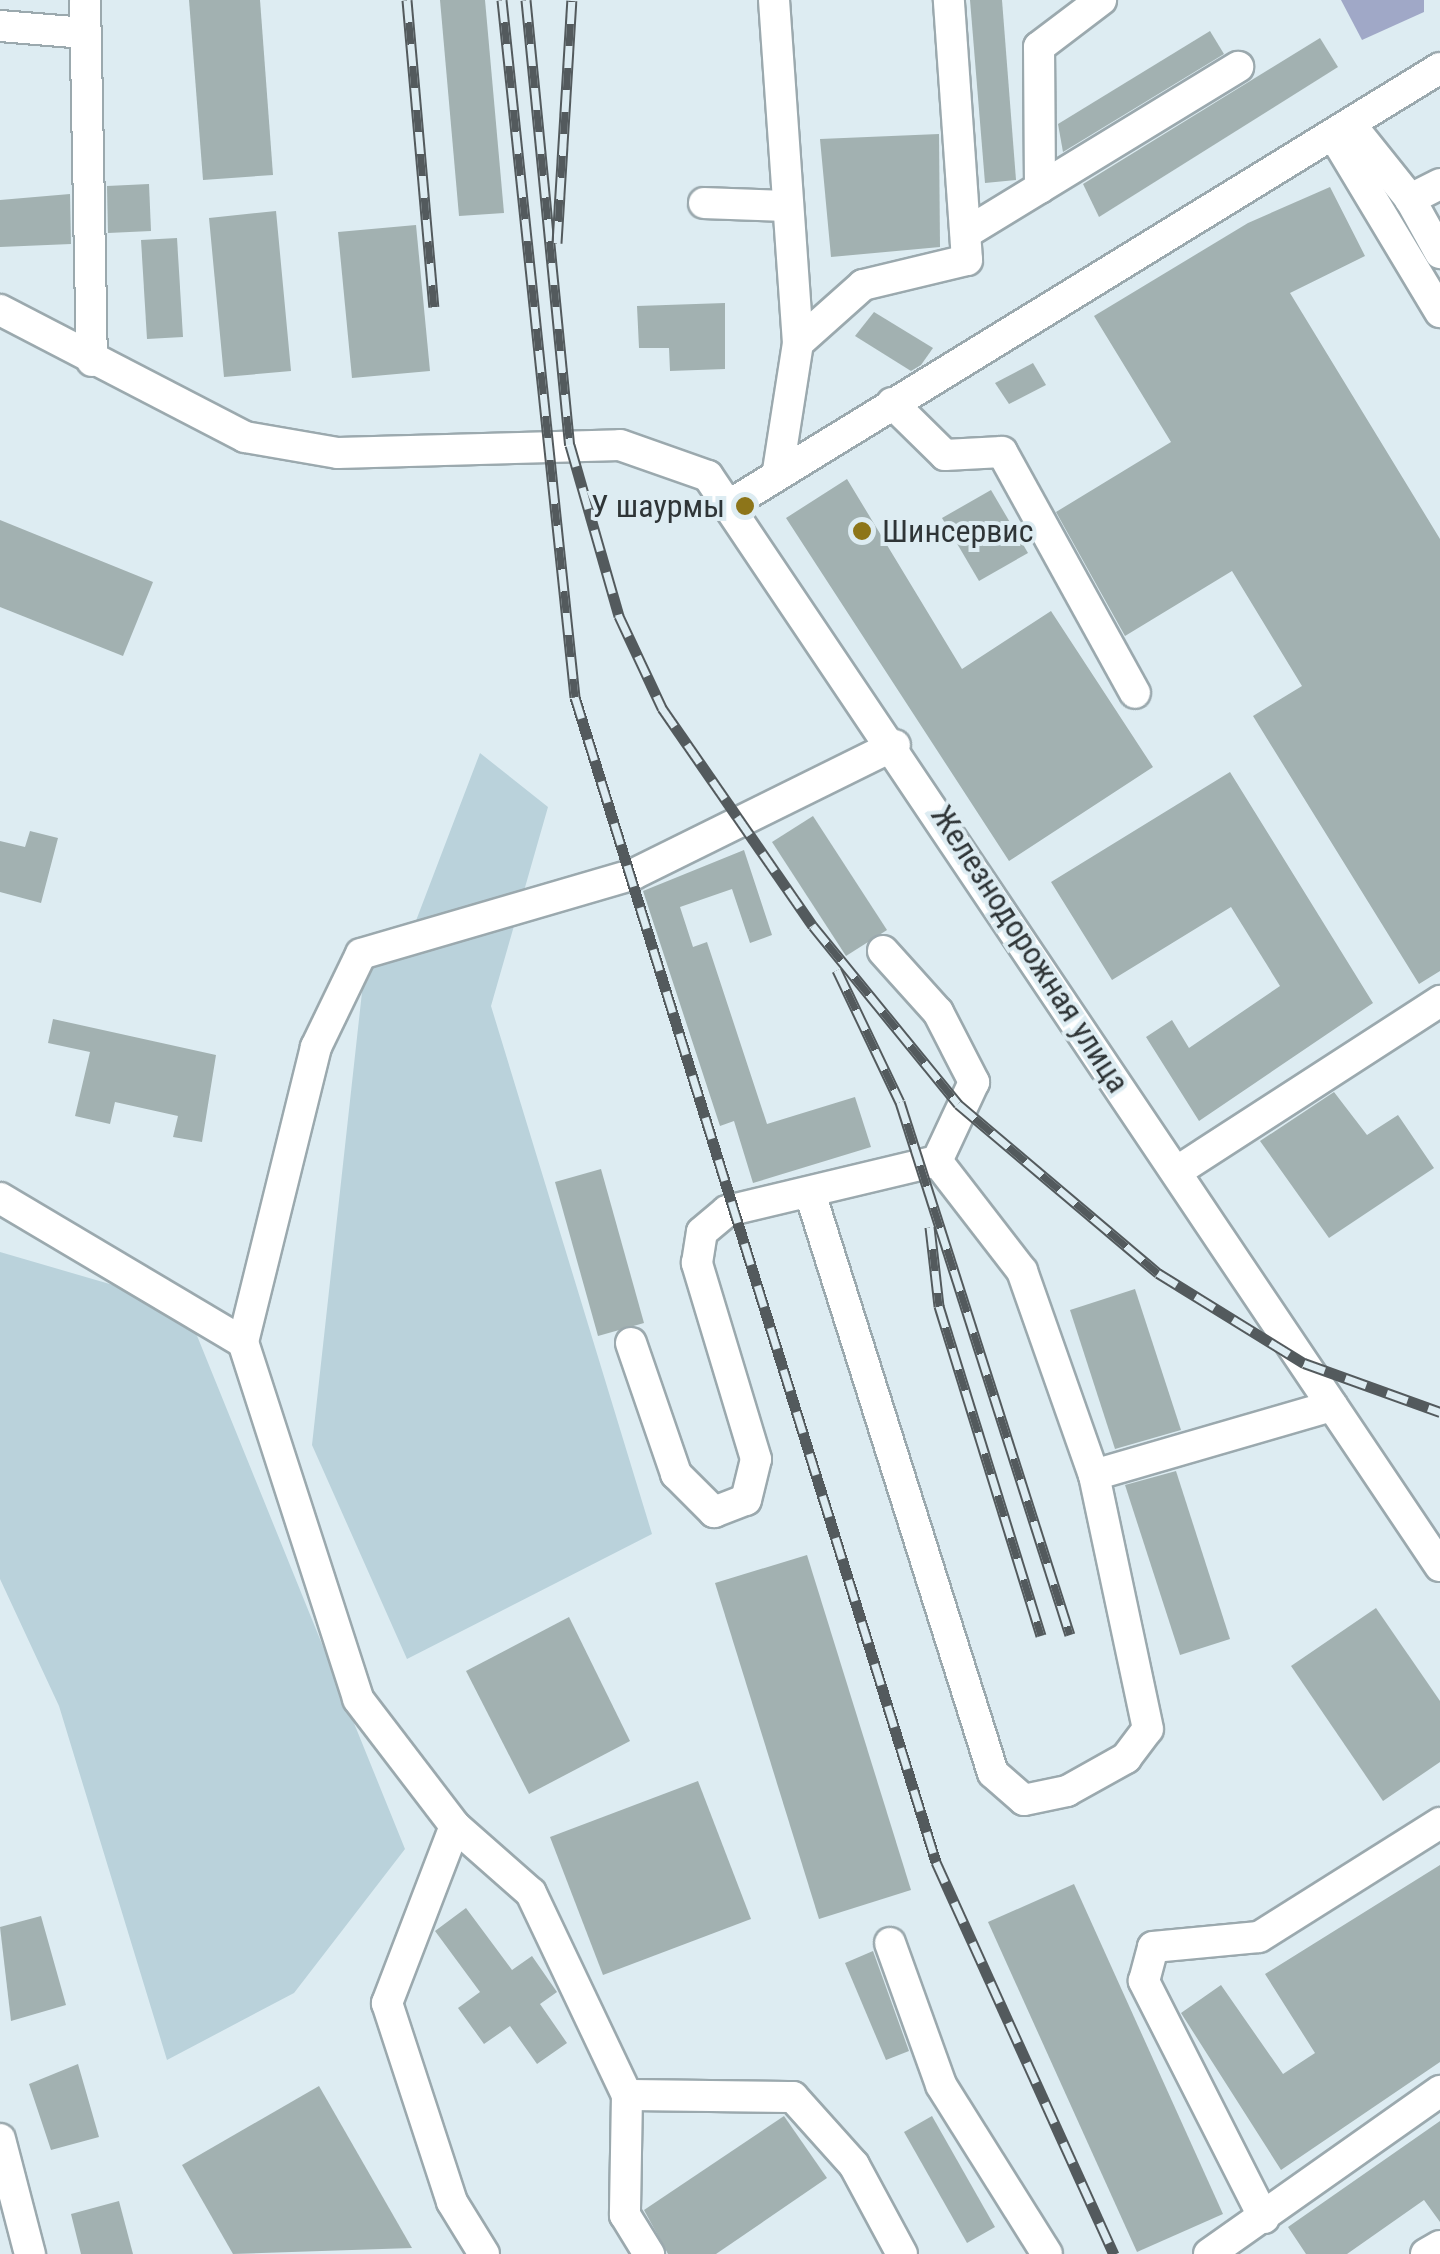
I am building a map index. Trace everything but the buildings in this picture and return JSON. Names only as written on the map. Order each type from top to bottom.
[{"type":"street","points":[[84,0],[92,361]]},
{"type":"street","points":[[774,0],[785,206],[798,344],[778,470]]},
{"type":"street","points":[[798,344],[863,285],[967,260],[949,0]]},
{"type":"street","points":[[1040,188],[1039,47],[1102,0]]},
{"type":"street","points":[[0,26],[85,33]]},
{"type":"street","points":[[966,234],[1238,67]]},
{"type":"street","points":[[731,504],[778,470],[1440,68]]},
{"type":"street","points":[[1341,129],[1410,199],[1440,253]]},
{"type":"street","points":[[1341,129],[1440,312]]},
{"type":"street","points":[[1410,199],[1440,184]]},
{"type":"street","points":[[704,203],[785,206]]},
{"type":"street","name":"Железнодорожная улица","points":[[3,320],[92,361],[199,419],[290,446],[338,454],[545,445],[665,455],[708,476],[896,745],[1440,1566]]},
{"type":"street","points":[[892,402],[945,455],[1002,452],[1135,693]]},
{"type":"street","points":[[649,2254],[624,2215],[627,2095],[531,1893],[455,1826],[358,1699],[243,1342],[316,1047],[361,954],[634,874],[896,745]]},
{"type":"street","points":[[883,951],[938,1012],[974,1082],[937,1161]]},
{"type":"street","points":[[1176,1172],[1440,1001]]},
{"type":"street","points":[[631,1344],[676,1474],[714,1512],[746,1500],[756,1459],[698,1263],[702,1232],[727,1211],[937,1161]]},
{"type":"street","points":[[810,1193],[993,1773],[1024,1800],[1067,1791],[1126,1758],[1148,1728],[1094,1475],[1022,1271],[937,1161]]},
{"type":"street","points":[[0,1198],[243,1342]]},
{"type":"street","points":[[1094,1475],[1332,1406]]},
{"type":"street","points":[[1264,2218],[1144,1981],[1153,1947],[1258,1936],[1440,1823]]},
{"type":"street","points":[[455,1826],[386,2003],[452,2202],[484,2254]]},
{"type":"street","points":[[890,1943],[941,2085],[1047,2254]]},
{"type":"street","points":[[1209,2254],[1244,2244],[1264,2218],[1440,2091]]},
{"type":"street","points":[[627,2095],[793,2098],[854,2165],[902,2254]]},
{"type":"street","points":[[2,2156],[30,2254]]},
{"type":"street","points":[[1426,2254],[1440,2246]]},
{"type":"shaded area","points":[[480,753],[548,807],[491,1006],[652,1534],[407,1659],[312,1445],[364,974],[409,939]]},
{"type":"shaded area","points":[[0,1252],[185,1306],[405,1849],[294,1993],[167,2060],[59,1706],[0,1579]]},
{"type":"water","points":[[1341,0],[1424,0],[1424,12],[1362,40]]},
{"type":"railway","points":[[407,0],[434,307]]},
{"type":"railway","points":[[502,0],[575,697],[936,1862],[1114,2254]]},
{"type":"railway","points":[[526,0],[570,445],[619,616],[662,708],[813,926],[958,1104],[1158,1273],[1304,1363],[1440,1412]]},
{"type":"railway","points":[[557,243],[572,0]]},
{"type":"railway","points":[[837,970],[900,1102],[1070,1635]]},
{"type":"railway","points":[[930,1227],[939,1306],[1041,1636]]},
{"type":"place","name":"У шаурмы","points":[[745,506]]},
{"type":"place","name":"Шинсервис","points":[[862,531]]}]
